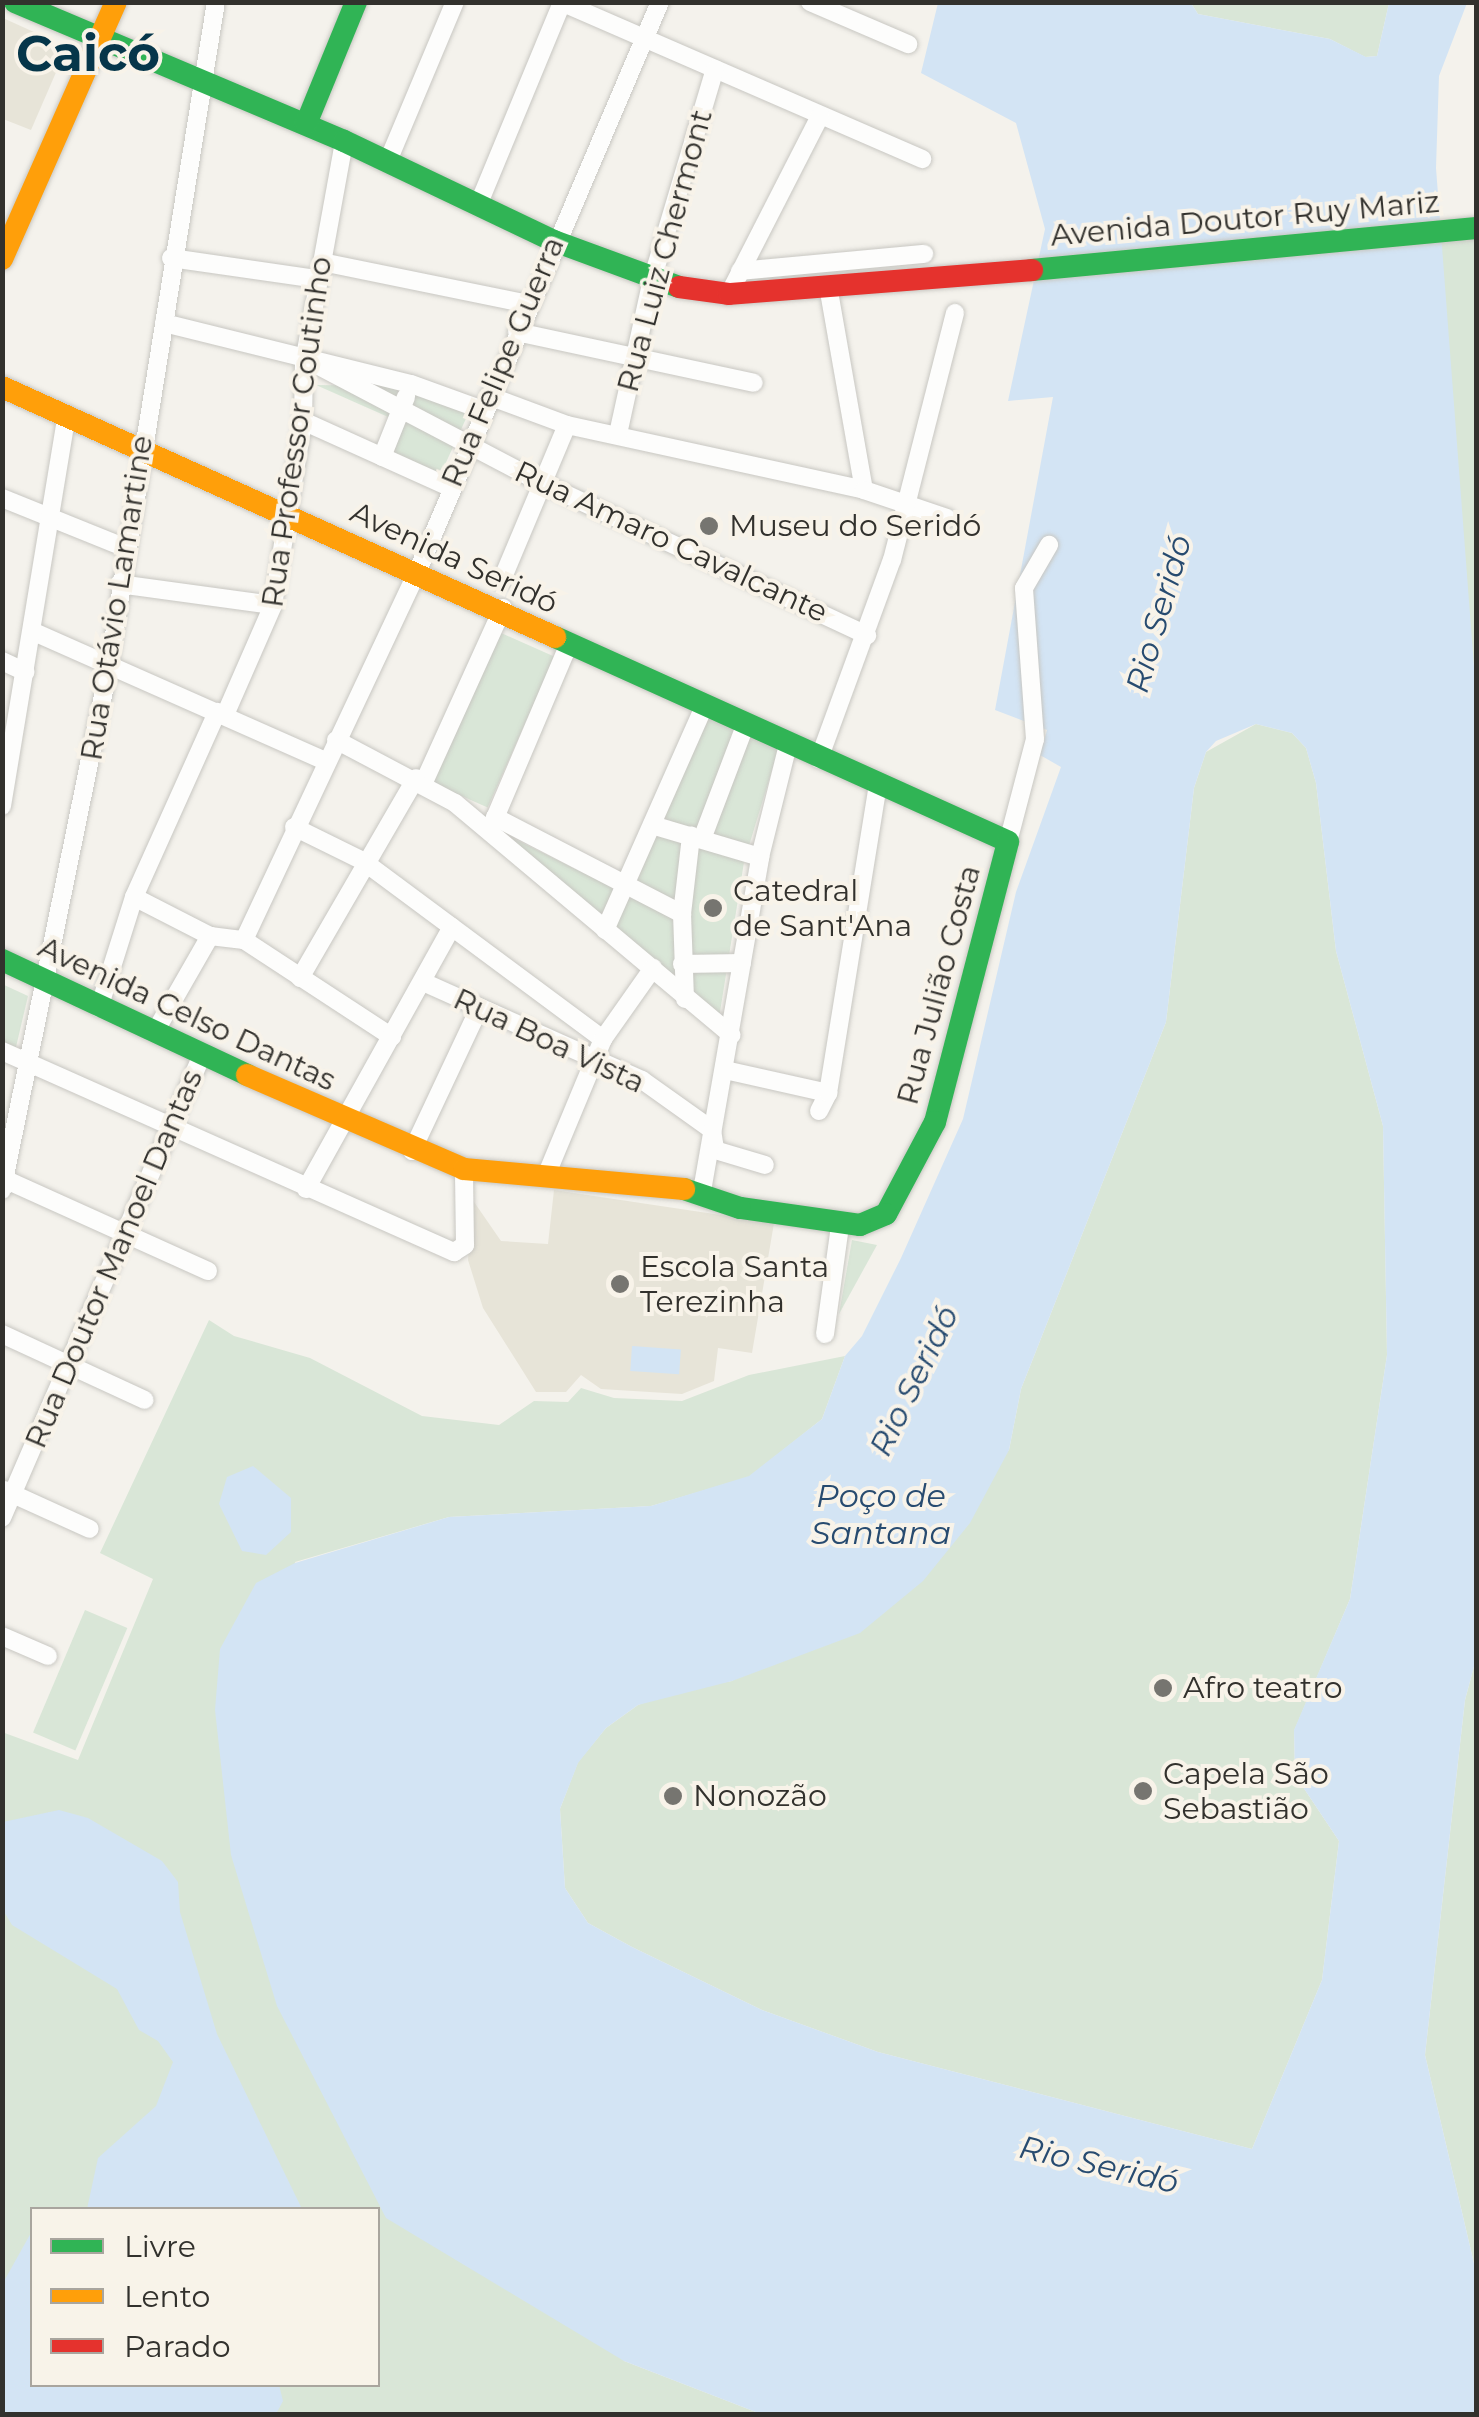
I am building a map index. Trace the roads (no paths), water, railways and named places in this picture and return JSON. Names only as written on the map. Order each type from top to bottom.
[{"type":"main road","name":"Avenida Doutor Ruy Mariz","points":[[15,2],[344,140],[554,240],[652,280],[729,294],[1476,228]]},
{"type":"main road","points":[[2,259],[116,2]]},
{"type":"main road","points":[[306,124],[356,2]]},
{"type":"main road","name":"Avenida Seridó","points":[[2,387],[503,608],[568,646],[878,789],[1008,842]]},
{"type":"main road","name":"Rua Julião Costa","points":[[840,1226],[872,1223],[886,1214],[935,1122],[1008,842]]},
{"type":"main road","name":"Avenida Celso Dantas","points":[[2,960],[346,1122],[464,1169],[702,1191],[740,1208],[840,1226]]},
{"type":"street","name":"Rua Otávio Lamartine","points":[[4,1183],[33,1064],[110,666],[124,547],[216,2]]},
{"type":"street","points":[[388,161],[455,2]]},
{"type":"street","name":"Rua Felipe Guerra","points":[[244,940],[418,570],[554,240],[660,2]]},
{"type":"street","points":[[810,2],[908,44]]},
{"type":"street","points":[[479,203],[562,3],[922,159]]},
{"type":"street","name":"Rua Luiz Chermont","points":[[618,434],[652,280],[715,69]]},
{"type":"street","points":[[729,294],[820,116]]},
{"type":"street","name":"Rua Professor Coutinho","points":[[99,1008],[134,898],[273,605],[285,512],[303,421],[320,270],[344,140]]},
{"type":"street","points":[[740,271],[924,254]]},
{"type":"street","points":[[171,258],[320,270],[529,304]]},
{"type":"street","points":[[828,286],[864,490]]},
{"type":"street","points":[[818,759],[868,636],[955,313]]},
{"type":"street","points":[[164,323],[567,426],[864,490],[947,518]]},
{"type":"street","points":[[517,332],[754,383]]},
{"type":"street","name":"Rua Amaro Cavalcante","points":[[311,363],[544,484],[868,636]]},
{"type":"street","points":[[382,457],[411,384]]},
{"type":"street","points":[[2,806],[34,632],[67,415]]},
{"type":"street","points":[[303,421],[450,487]]},
{"type":"street","points":[[501,582],[567,426]]},
{"type":"street","points":[[2,498],[124,547]]},
{"type":"street","points":[[1008,842],[1036,739],[1024,588],[1048,544]]},
{"type":"street","points":[[119,584],[273,605]]},
{"type":"street","points":[[300,978],[364,861],[420,780],[503,608]]},
{"type":"street","points":[[34,632],[326,760]]},
{"type":"street","points":[[492,825],[568,646]]},
{"type":"street","points":[[2,661],[26,672]]},
{"type":"street","points":[[605,930],[704,707]]},
{"type":"street","points":[[685,999],[682,914],[696,837],[744,726]]},
{"type":"street","points":[[336,740],[420,780],[492,825],[682,914]]},
{"type":"street","points":[[702,1191],[760,857],[788,745]]},
{"type":"street","points":[[819,1111],[828,1093],[878,789]]},
{"type":"street","points":[[492,825],[605,930],[731,1036]]},
{"type":"street","points":[[652,825],[760,857]]},
{"type":"street","points":[[294,828],[364,861],[603,1039]]},
{"type":"street","points":[[134,898],[210,936],[244,940],[392,1037]]},
{"type":"street","points":[[306,1189],[452,927]]},
{"type":"street","points":[[154,1032],[210,936]]},
{"type":"street","points":[[682,964],[742,963]]},
{"type":"street","points":[[546,1176],[603,1039],[653,968]]},
{"type":"street","name":"Rua Boa Vista","points":[[423,982],[478,1012],[642,1080],[712,1130],[715,1150],[766,1165]]},
{"type":"street","points":[[412,1151],[478,1012]]},
{"type":"street","points":[[2,1050],[450,1251],[462,1250],[464,1169]]},
{"type":"street","name":"Rua Doutor Manoel Dantas","points":[[2,1518],[8,1492],[68,1366],[202,1054]]},
{"type":"street","points":[[725,1070],[828,1093]]},
{"type":"street","points":[[4,1183],[126,1232],[208,1271]]},
{"type":"street","points":[[825,1334],[840,1226]]},
{"type":"street","points":[[2,1334],[145,1400]]},
{"type":"street","points":[[8,1492],[90,1530]]},
{"type":"street","points":[[2,1636],[48,1656]]},
{"type":"water","points":[[938,3],[1191,3],[1198,14],[1330,39],[1366,57],[1377,56],[1389,3],[1467,3],[1439,76],[1436,168],[1476,693],[1476,1659],[1465,1700],[1425,2055],[1476,2272],[1476,2414],[761,2414],[624,2361],[386,2218],[277,2006],[231,1855],[215,1710],[220,1649],[256,1583],[295,1563],[449,1517],[651,1506],[749,1476],[822,1419],[845,1356],[862,1336],[901,1258],[963,1119],[1016,892],[1061,767],[1040,755],[1047,730],[995,710],[1053,397],[1008,401],[1045,229],[1016,123],[921,73]],"holes":[[[1256,724],[1292,733],[1306,748],[1316,783],[1336,951],[1383,1126],[1387,1355],[1350,1599],[1294,1730],[1295,1775],[1339,1841],[1322,1980],[1252,2149],[878,2052],[762,2010],[632,1947],[588,1923],[565,1888],[560,1809],[578,1763],[606,1728],[638,1705],[732,1681],[860,1633],[923,1581],[970,1523],[1009,1450],[1021,1389],[1166,1022],[1194,788],[1206,752],[1216,741]]]},
{"type":"water","points":[[632,1346],[681,1349],[679,1374],[630,1371]]},
{"type":"water","points":[[253,1466],[291,1498],[291,1532],[266,1555],[242,1551],[219,1504],[227,1477]]},
{"type":"water","points":[[59,1810],[88,1818],[162,1861],[178,1882],[180,1912],[217,2034],[301,2207],[87,2207],[98,2158],[156,2106],[173,2062],[158,2041],[139,2030],[117,1989],[12,1925],[3,1910],[3,1822]]},
{"type":"water","points":[[30,2235],[30,2387],[280,2387],[283,2401],[276,2414],[3,2414],[3,2283]]},
{"type":"place","name":"Museu do Seridó","points":[[709,526]]},
{"type":"place","name":"Catedral de Sant'Ana","points":[[713,908]]},
{"type":"place","name":"Escola Santa Terezinha","points":[[620,1284]]},
{"type":"place","name":"Afro teatro","points":[[1163,1688]]},
{"type":"place","name":"Capela São Sebastião","points":[[1143,1791]]},
{"type":"place","name":"Nonozão","points":[[673,1796]]},
{"type":"district","name":"Caicó","points":[[88,54]]},
{"type":"water label","name":"Rio Seridó","points":[[1159,614]]},
{"type":"water label","name":"Rio Seridó","points":[[914,1381]]},
{"type":"water label","name":"Poço de Santana","points":[[881,1516]]},
{"type":"water label","name":"Rio Seridó","points":[[1099,2165]]}]
